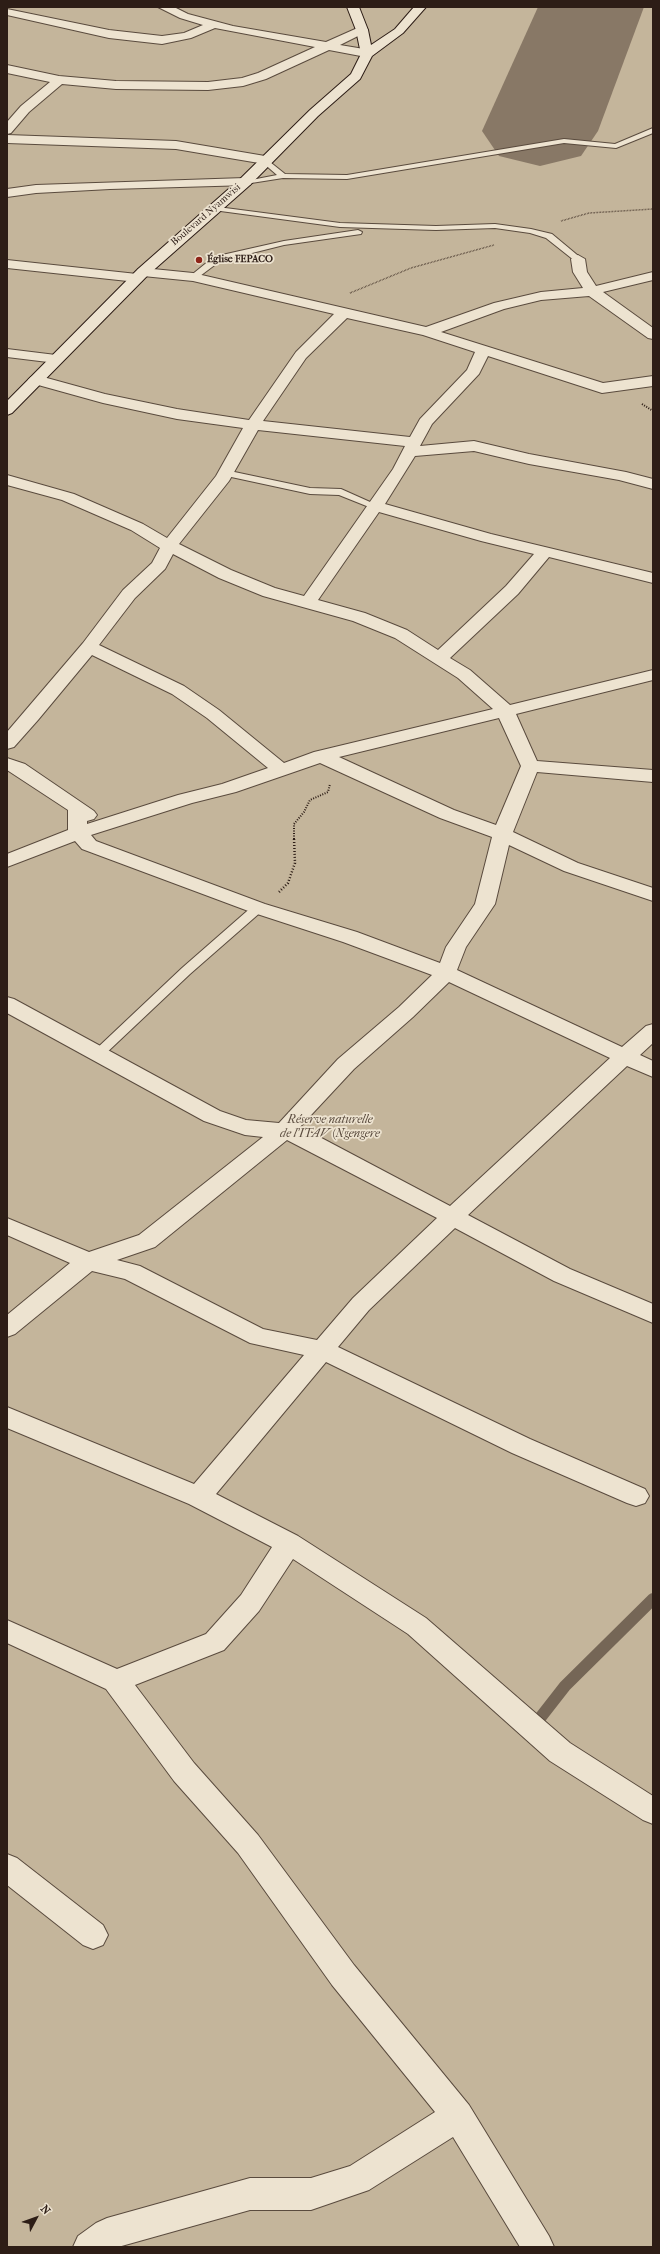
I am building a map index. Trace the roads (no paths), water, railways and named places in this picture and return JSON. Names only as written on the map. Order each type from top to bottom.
[{"type":"street","points":[[164,7],[215,24],[367,53],[399,31],[420,7]]},
{"type":"street","points":[[353,7],[362,30],[367,53]]},
{"type":"street","points":[[39,18],[56,10]]},
{"type":"street","points":[[7,12],[109,34],[162,40],[186,36],[215,24]]},
{"type":"street","points":[[7,69],[59,80],[116,85],[208,86],[242,82],[262,76],[362,30]]},
{"type":"street","name":"Boulevard Nyamwisi","points":[[7,410],[140,275],[213,208],[244,182],[356,76],[367,53]]},
{"type":"street","points":[[7,130],[25,109],[59,80]]},
{"type":"street","points":[[7,139],[176,145],[266,160]]},
{"type":"street","points":[[7,193],[36,189],[110,185],[244,182]]},
{"type":"street","points":[[578,259],[580,272],[592,291],[653,335]]},
{"type":"street","points":[[7,264],[140,275],[193,277],[427,332],[602,388],[653,381]]},
{"type":"street","points":[[427,332],[500,306],[541,296],[592,291],[653,276]]},
{"type":"street","points":[[7,743],[32,716],[89,647],[129,594],[159,565],[169,546],[225,473],[253,425],[301,355],[345,312]]},
{"type":"street","points":[[308,604],[374,506],[401,469],[425,422],[441,404],[463,384],[474,370],[483,351]]},
{"type":"street","points":[[7,354],[56,359]]},
{"type":"street","points":[[36,380],[103,398],[177,414],[413,447],[474,446],[529,459],[620,475],[653,484]]},
{"type":"street","points":[[7,480],[68,497],[137,527],[169,546],[225,574],[270,592],[380,625],[401,634],[440,658],[480,686],[505,710],[530,766],[502,834],[485,904],[456,947],[446,973],[406,1012],[346,1064],[284,1131],[217,1187],[147,1241],[88,1261],[7,1328]]},
{"type":"street","points":[[374,506],[487,538],[653,578]]},
{"type":"street","points":[[440,658],[512,590],[545,552]]},
{"type":"street","points":[[89,647],[178,690],[213,714],[282,770]]},
{"type":"street","points":[[7,861],[101,825],[282,770],[328,760],[505,710],[653,675]]},
{"type":"street","points":[[328,760],[448,814],[502,834],[571,867],[653,895]]},
{"type":"street","points":[[7,764],[18,768],[77,807],[101,825]]},
{"type":"street","points":[[530,766],[653,776]]},
{"type":"street","points":[[77,807],[78,833],[90,844],[260,909],[350,937],[446,973],[653,1070]]},
{"type":"street","points":[[7,1004],[212,1116],[245,1127],[284,1131],[304,1138],[562,1275],[653,1314]]},
{"type":"street","points":[[198,1497],[361,1304],[454,1218],[623,1057],[653,1031]]},
{"type":"street","points":[[7,1226],[88,1261],[132,1272],[258,1337],[322,1350],[521,1446],[636,1496]]},
{"type":"street","points":[[7,1417],[198,1497],[289,1543],[417,1626],[560,1752],[653,1811]]},
{"type":"street","points":[[116,1681],[215,1642],[250,1603],[289,1543]]},
{"type":"street","points":[[7,1631],[116,1681],[184,1772],[248,1844],[343,1975],[458,2116],[538,2247]]},
{"type":"street","points":[[7,1867],[93,1935]]},
{"type":"street","points":[[104,2243],[250,2194],[311,2194],[358,2179],[458,2116]]},
{"type":"lane","points":[[244,182],[283,176],[347,177],[508,151],[526,146],[564,141],[616,146],[653,130]]},
{"type":"lane","points":[[266,160],[283,176]]},
{"type":"lane","points":[[213,208],[340,225],[436,228],[494,226],[531,231],[549,236],[578,259]]},
{"type":"lane","points":[[193,277],[213,262],[225,257],[284,243],[393,226]]},
{"type":"lane","points":[[225,473],[310,491],[324,490],[341,492],[374,506]]},
{"type":"lane","points":[[98,1054],[186,971],[260,909]]},
{"type":"waterway","points":[[533,1727],[565,1686],[653,1599]]},
{"type":"place","name":"Église FEPACO","points":[[199,260]]},
{"type":"park label","name":"Réserve naturelle de l'ITAV (Ngengere","points":[[330,1127]]}]
